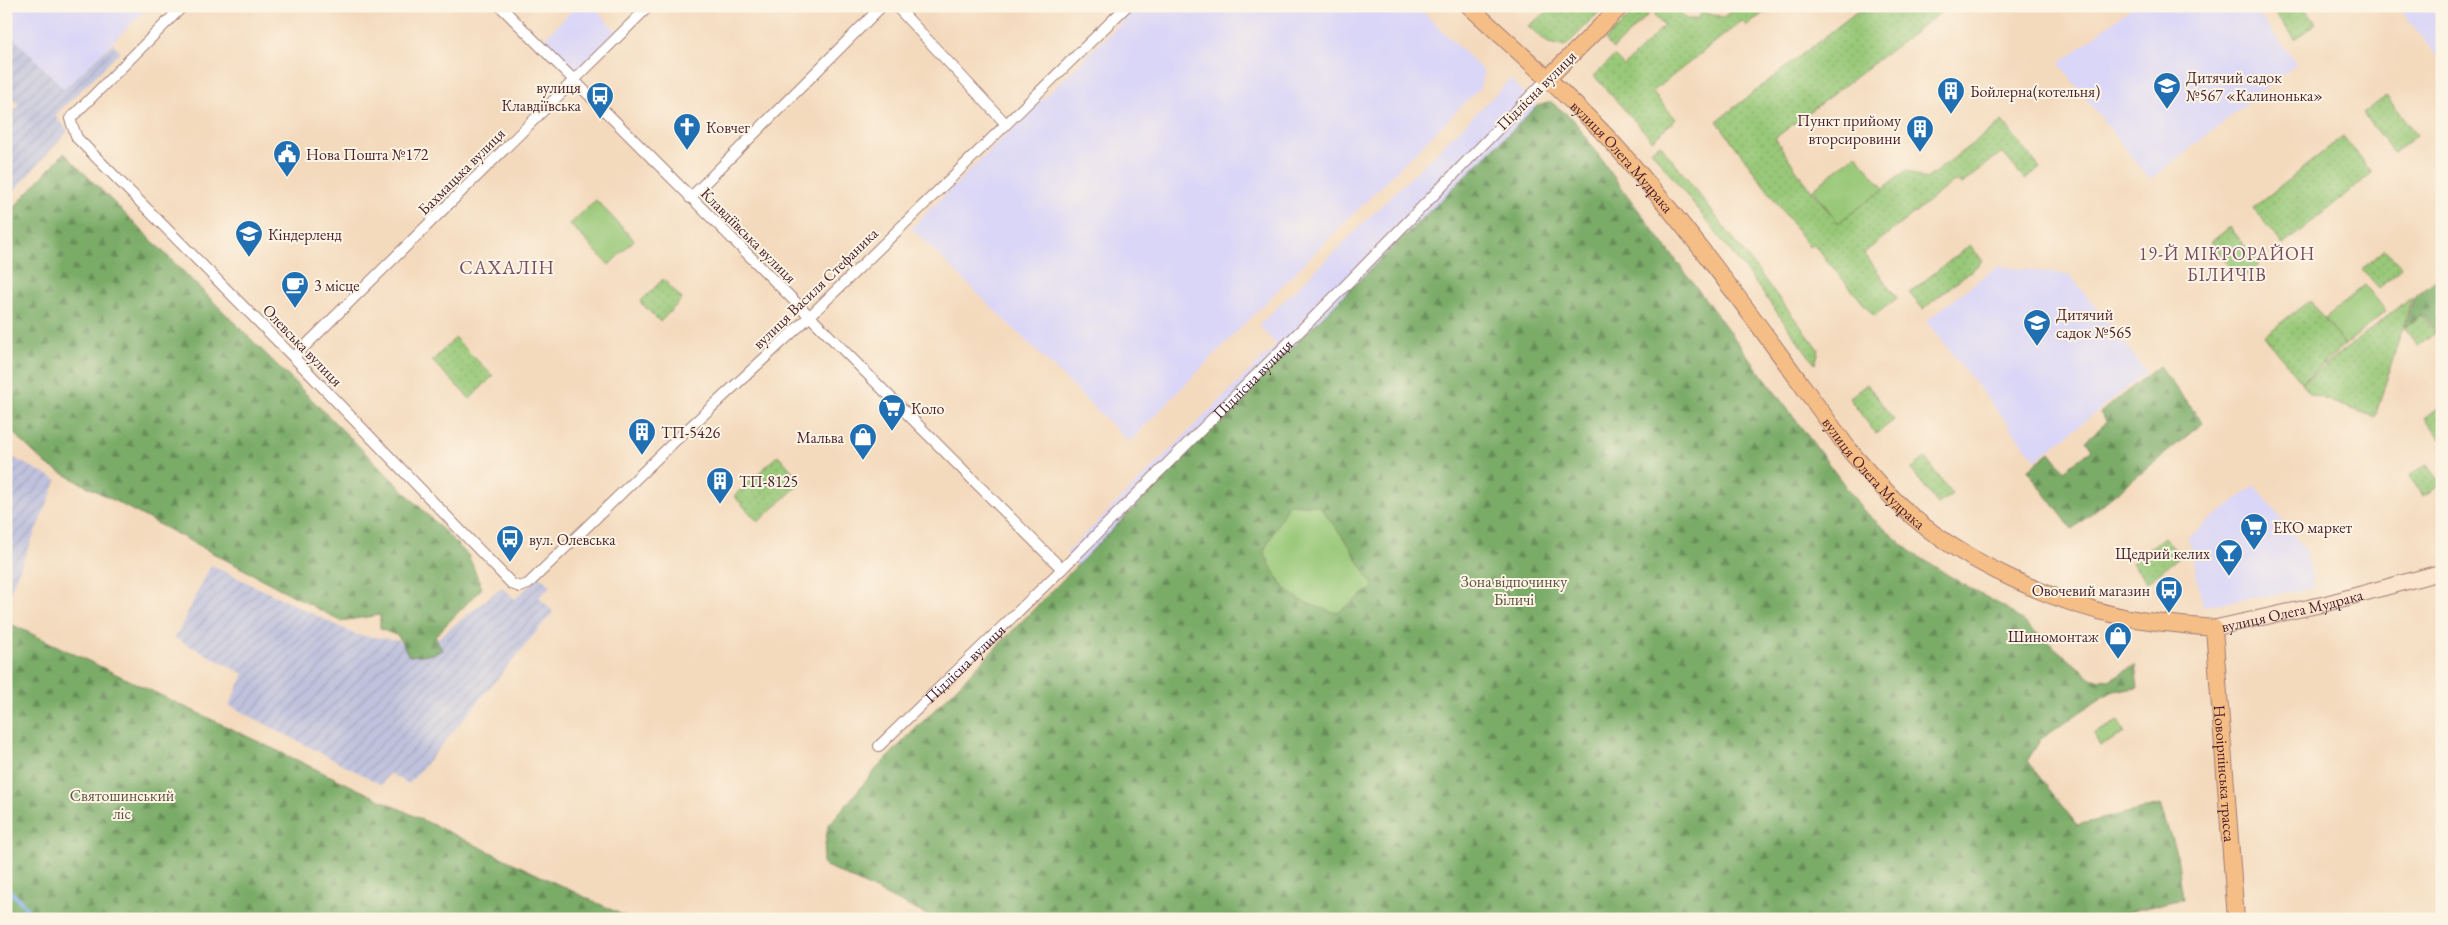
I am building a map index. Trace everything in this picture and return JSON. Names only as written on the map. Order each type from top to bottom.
[{"type":"main road","name":"вулиця Олега Мудрака","points":[[1469,6],[1548,78],[1609,140],[1690,234],[1850,451],[1874,480],[1913,517],[1943,540],[1979,562],[2077,604],[2123,616],[2214,628]]},
{"type":"main road","name":"Підлісна вулиця","points":[[1548,78],[1621,6]]},
{"type":"main road","name":"Новоірпінська трасса","points":[[2214,628],[2236,919]]},
{"type":"street","name":"Олевська вулиця","points":[[183,6],[70,119],[76,138],[294,356],[512,584],[520,587]]},
{"type":"street","name":"Клавдіївська вулиця","points":[[500,6],[1062,568]]},
{"type":"street","name":"Бахмацька вулиця","points":[[294,356],[649,6]]},
{"type":"street","points":[[690,198],[882,6]]},
{"type":"street","points":[[896,6],[1006,124]]},
{"type":"street","name":"вулиця Василя Стефаника","points":[[520,587],[528,584],[675,441],[810,316],[1127,6]]},
{"type":"street","name":"Підлісна вулиця","points":[[879,746],[1062,568],[1548,78]]},
{"type":"street","name":"вулиця Олега Мудрака","points":[[2214,628],[2324,604],[2442,572]]},
{"type":"shaded area","points":[[6,6],[150,6],[64,89],[6,30]]},
{"type":"shaded area","points":[[576,6],[592,6],[618,32],[578,72],[573,73],[542,41]]},
{"type":"shaded area","points":[[1138,6],[1417,6],[1484,72],[1480,88],[1308,259],[1129,442],[911,228]]},
{"type":"shaded area","name":"Дитячий садок №567 «Калинонька»","points":[[2133,6],[2252,6],[2297,64],[2150,180],[2059,64]]},
{"type":"shaded area","points":[[2397,6],[2442,6],[2442,62]]},
{"type":"shaded area","points":[[6,30],[64,89],[113,43],[120,52],[55,116],[68,131],[6,200],[6,121],[19,105],[6,92]]},
{"type":"shaded area","points":[[1511,79],[1541,112],[1081,571],[1066,553],[1276,345],[1259,325]]},
{"type":"shaded area","name":"Дитячий садок №565","points":[[1997,266],[2070,275],[2147,372],[2036,460],[1926,321]]},
{"type":"shaded area","points":[[6,454],[57,480],[6,601]]},
{"type":"shaded area","points":[[2255,485],[2306,551],[2314,588],[2203,606],[2188,537]]},
{"type":"shaded area","points":[[211,565],[357,635],[398,640],[417,655],[502,587],[515,599],[539,577],[551,585],[539,597],[553,612],[409,784],[389,773],[382,785],[229,705],[244,674],[175,638]]},
{"type":"green space","points":[[1555,6],[1605,6],[1565,47],[1548,43],[1528,26]]},
{"type":"green space","points":[[1640,6],[1657,6],[1613,49],[1605,40]]},
{"type":"green space","points":[[1665,6],[1675,6],[1686,19],[1698,19],[1702,10],[1705,13],[1723,17],[1739,6],[1772,6],[1747,26],[1742,21],[1652,92],[1676,119],[1652,140],[1594,76],[1614,56],[1624,66],[1664,26],[1654,16]]},
{"type":"green space","points":[[1886,6],[1949,6],[1775,138],[1799,174],[1838,223],[1907,170],[1925,180],[2002,121],[2040,168],[2025,180],[2002,152],[1962,184],[1954,181],[1864,253],[1897,298],[1874,316],[1813,244],[1809,247],[1717,121],[1859,10],[1877,13]]},
{"type":"green space","points":[[2269,6],[2303,6],[2316,23],[2295,39]]},
{"type":"green space","points":[[2386,96],[2417,135],[2394,153],[2363,114]]},
{"type":"green space","name":"Зона відпочинку Біличі","points":[[1551,102],[1573,119],[1621,187],[1864,511],[1910,551],[1964,585],[2006,608],[2093,679],[2109,680],[2135,665],[2138,688],[2113,691],[2089,706],[2041,739],[2027,761],[2077,825],[2160,805],[2177,855],[2183,899],[2099,919],[935,919],[822,864],[828,826],[877,768],[1343,296],[1537,106]]},
{"type":"green space","points":[[2343,136],[2372,173],[2283,245],[2253,208]]},
{"type":"green space","points":[[1660,144],[1819,350],[1815,364],[1753,280],[1651,150]]},
{"type":"green space","points":[[64,153],[468,555],[482,588],[435,636],[442,650],[433,654],[409,656],[398,636],[380,629],[380,615],[341,621],[47,465],[12,432],[6,431],[6,216]]},
{"type":"green space","points":[[1856,154],[1884,189],[1838,223],[1813,189]]},
{"type":"green space","points":[[596,200],[634,240],[609,265],[570,224]]},
{"type":"green space","points":[[2230,227],[2259,264],[2241,280],[2211,242]]},
{"type":"green space","points":[[1970,245],[1983,261],[1923,309],[1909,293]]},
{"type":"green space","points":[[2385,249],[2402,268],[2379,288],[2362,269]]},
{"type":"green space","points":[[2442,275],[2442,339],[2422,314],[2404,327],[2414,297]]},
{"type":"green space","points":[[663,279],[682,299],[660,322],[640,302]]},
{"type":"green space","points":[[2365,285],[2386,311],[2345,345],[2325,318]]},
{"type":"green space","points":[[2412,297],[2375,417],[2310,394],[2302,383]]},
{"type":"green space","points":[[2310,300],[2345,345],[2302,382],[2264,336]]},
{"type":"green space","points":[[2421,315],[2435,333],[2418,346],[2404,328]]},
{"type":"green space","points":[[455,338],[493,376],[470,399],[432,361]]},
{"type":"green space","points":[[2159,366],[2203,423],[2072,529],[2027,470],[2050,452],[2064,470],[2092,449],[2086,440],[2107,422],[2100,413]]},
{"type":"green space","points":[[1867,384],[1894,420],[1876,434],[1849,398]]},
{"type":"green space","points":[[2442,405],[2442,440],[2425,418]]},
{"type":"green space","points":[[778,455],[802,482],[758,522],[734,496]]},
{"type":"green space","points":[[1925,458],[1952,494],[1938,504],[1911,469]]},
{"type":"green space","points":[[2427,464],[2442,484],[2423,496],[2409,476]]},
{"type":"green space","points":[[1288,504],[1319,506],[1348,544],[1374,587],[1337,613],[1300,599],[1283,586],[1264,551]]},
{"type":"green space","points":[[2164,537],[2180,556],[2147,582],[2132,563]]},
{"type":"green space","name":"Святошинський ліс","points":[[6,623],[13,625],[631,919],[6,919]]},
{"type":"green space","points":[[2118,721],[2125,733],[2100,746],[2094,734]]},
{"type":"waterway","points":[[6,887],[24,905],[33,919]]},
{"type":"place","name":"Дитячий садок №567 «Калинонька»","points":[[2167,110]]},
{"type":"place","name":"Бойлерна(котельня)","points":[[1951,115]]},
{"type":"place","name":"вулиця Клавдіївська","points":[[600,120]]},
{"type":"place","name":"Ковчег","points":[[687,151]]},
{"type":"place","name":"Пункт прийому вторсировини","points":[[1920,153]]},
{"type":"place","name":"Нова Пошта №172","points":[[287,178]]},
{"type":"place","name":"Кіндерленд","points":[[249,258]]},
{"type":"place","name":"3 місце","points":[[295,309]]},
{"type":"place","name":"Дитячий садок №565","points":[[2037,347]]},
{"type":"place","name":"Коло","points":[[892,432]]},
{"type":"place","name":"ТП-5426","points":[[642,456]]},
{"type":"place","name":"Мальва","points":[[863,461]]},
{"type":"place","name":"ТП-8125","points":[[720,505]]},
{"type":"place","name":"ЕКО маркет","points":[[2254,551]]},
{"type":"place","name":"вул. Олевська","points":[[510,563]]},
{"type":"place","name":"Щедрий келих","points":[[2229,577]]},
{"type":"place","name":"Овочевий магазин","points":[[2169,614]]},
{"type":"place","name":"Шиномонтаж","points":[[2118,660]]},
{"type":"district","name":"19-Й МІКРОРАЙОН БІЛИЧІВ","points":[[2227,264]]},
{"type":"district","name":"САХАЛІН","points":[[507,267]]}]
